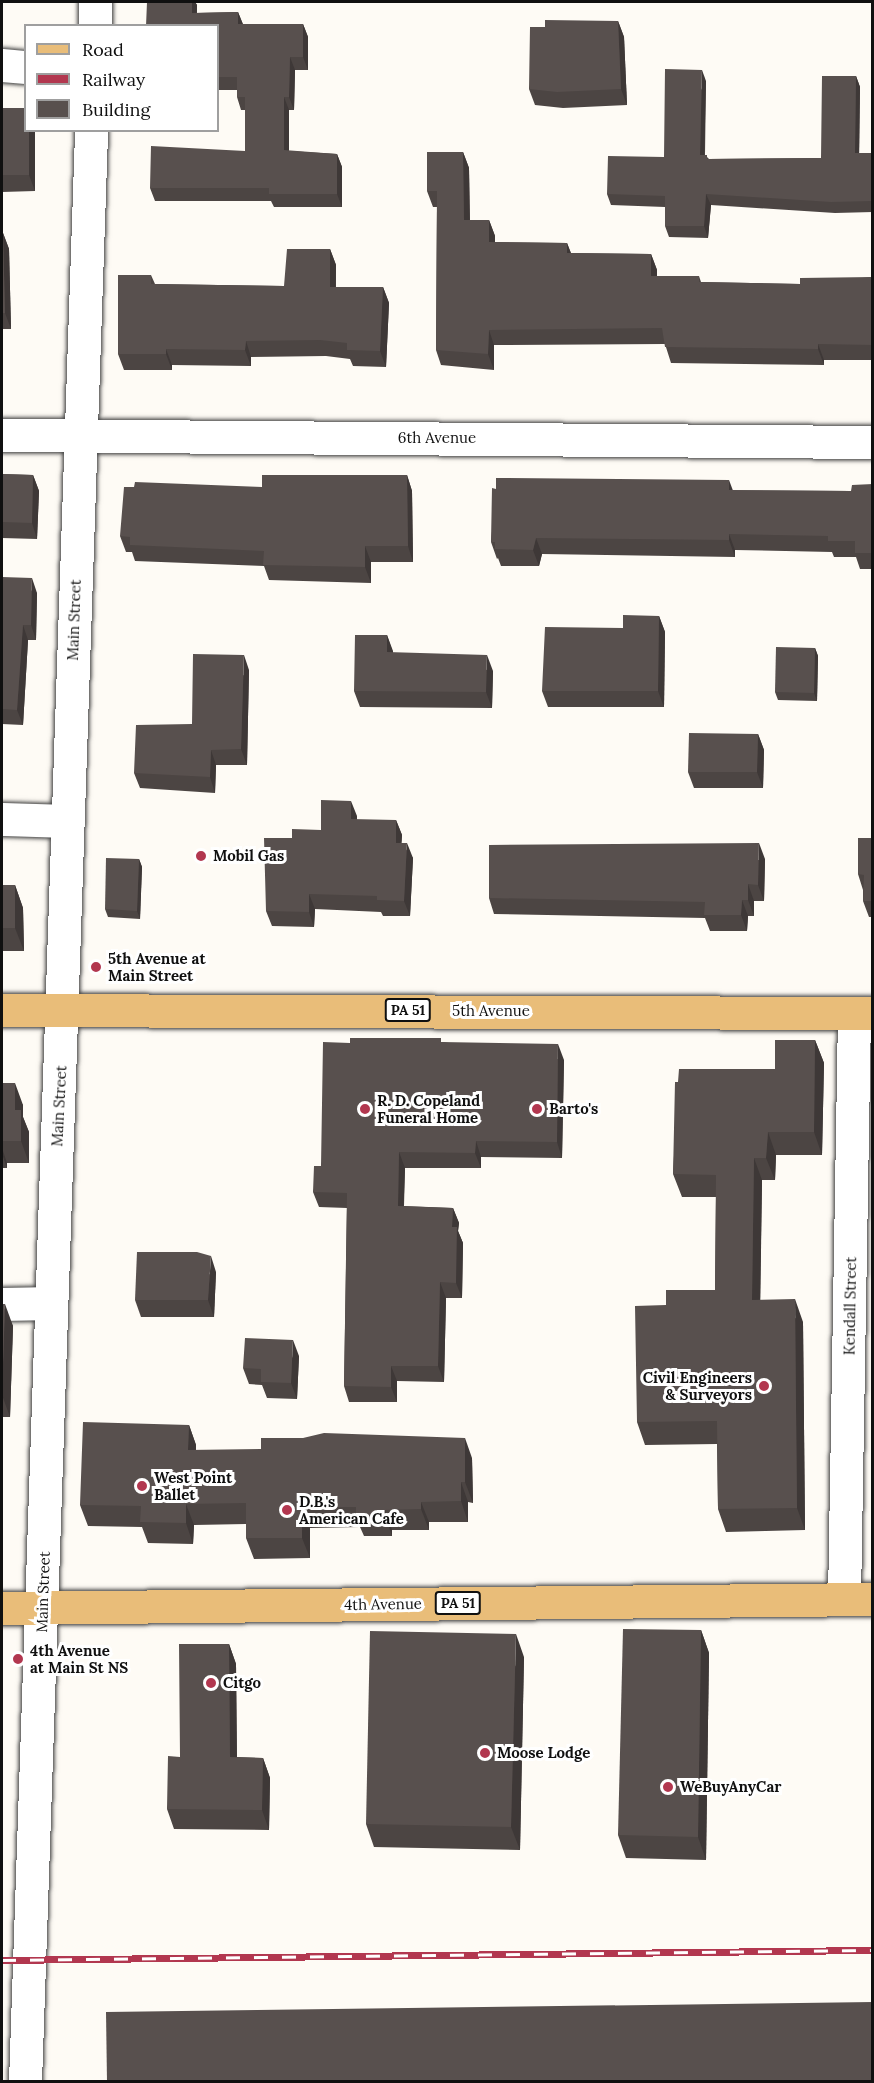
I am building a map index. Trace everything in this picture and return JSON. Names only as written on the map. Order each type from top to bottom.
[{"type":"main road","name":"5th Avenue","points":[[2,1010],[863,1013]]},
{"type":"main road","name":"4th Avenue","points":[[2,1608],[859,1599]]},
{"type":"street","points":[[94,24],[95,2]]},
{"type":"street","points":[[2,65],[24,67]]},
{"type":"street","name":"Main Street","points":[[25,2082],[43,1607],[50,1303],[64,1009],[67,821],[91,132]]},
{"type":"street","name":"6th Avenue","points":[[2,435],[873,442]]},
{"type":"street","points":[[2,819],[67,821]]},
{"type":"street","name":"Kendall Street","points":[[859,1599],[863,1013]]},
{"type":"street","points":[[2,1304],[50,1303]]},
{"type":"building","points":[[147,2],[192,2],[192,13],[238,12],[238,24],[303,24],[303,57],[290,57],[289,97],[284,97],[284,150],[337,154],[337,194],[269,194],[269,188],[150,188],[151,146],[245,151],[245,97],[237,97],[237,77],[219,77],[219,24],[146,24]]},
{"type":"building","points":[[545,20],[618,21],[621,89],[557,92],[529,89],[530,27],[545,27]]},
{"type":"building","points":[[665,69],[702,70],[700,155],[707,155],[707,159],[821,158],[822,76],[856,76],[855,153],[873,153],[873,201],[831,202],[706,194],[704,226],[665,226],[665,196],[607,194],[608,156],[664,157]]},
{"type":"building","points":[[2,108],[24,108],[24,132],[29,132],[29,175],[2,175]]},
{"type":"building","points":[[427,152],[463,152],[464,220],[489,220],[489,242],[567,243],[567,253],[651,254],[651,276],[699,276],[699,282],[800,284],[800,278],[873,277],[873,345],[818,344],[818,349],[665,347],[662,328],[489,330],[488,354],[436,350],[437,191],[427,191]]},
{"type":"building","points":[[3,233],[5,313],[2,313]]},
{"type":"building","points":[[287,249],[330,249],[330,287],[383,287],[380,351],[347,350],[347,343],[320,340],[246,341],[245,350],[166,349],[166,354],[118,354],[118,275],[151,275],[151,284],[284,286]]},
{"type":"building","points":[[2,474],[33,475],[32,523],[2,522]]},
{"type":"building","points":[[262,475],[407,475],[408,546],[365,546],[365,567],[263,565],[264,551],[130,545],[130,537],[120,536],[124,487],[134,487],[135,482],[262,487]]},
{"type":"building","points":[[496,478],[729,480],[729,490],[851,491],[852,485],[873,484],[873,553],[855,553],[855,541],[828,541],[828,536],[729,534],[729,540],[536,538],[533,550],[495,549],[495,542],[491,542],[492,488],[496,489]]},
{"type":"building","points":[[2,577],[32,578],[31,625],[23,625],[17,710],[2,709]]},
{"type":"building","points":[[623,615],[659,616],[658,691],[542,691],[545,627],[623,628]]},
{"type":"building","points":[[355,635],[387,635],[387,652],[487,655],[486,692],[354,691]]},
{"type":"building","points":[[776,647],[815,648],[814,693],[775,692]]},
{"type":"building","points":[[193,654],[244,655],[241,749],[211,750],[210,777],[134,773],[136,725],[192,724]]},
{"type":"building","points":[[689,733],[758,734],[757,772],[688,772]]},
{"type":"building","points":[[321,800],[351,801],[351,819],[396,820],[396,843],[407,843],[404,901],[377,900],[377,896],[309,894],[309,912],[266,911],[264,838],[292,838],[292,829],[321,830]]},
{"type":"building","points":[[858,838],[873,838],[873,901],[863,901],[864,875],[858,874]]},
{"type":"building","points":[[759,843],[758,885],[748,884],[748,900],[742,900],[741,915],[704,915],[705,902],[489,898],[489,845]]},
{"type":"building","points":[[106,858],[139,859],[137,911],[105,909]]},
{"type":"building","points":[[2,885],[15,885],[15,928],[2,928]]},
{"type":"building","points":[[350,1038],[441,1038],[441,1042],[558,1044],[557,1142],[476,1141],[475,1153],[399,1152],[398,1206],[453,1208],[452,1227],[457,1227],[456,1283],[440,1282],[438,1366],[391,1366],[391,1387],[344,1386],[347,1193],[313,1192],[314,1166],[321,1166],[323,1042],[350,1043]]},
{"type":"building","points":[[775,1040],[815,1040],[814,1132],[768,1132],[766,1158],[754,1158],[752,1300],[795,1299],[797,1508],[718,1509],[717,1421],[637,1422],[635,1306],[666,1305],[666,1290],[715,1290],[716,1175],[673,1174],[675,1082],[678,1082],[679,1069],[775,1069]]},
{"type":"building","points":[[2,1083],[15,1083],[15,1110],[21,1110],[21,1141],[2,1141]]},
{"type":"building","points":[[137,1252],[197,1252],[211,1256],[208,1300],[135,1300]]},
{"type":"building","points":[[2,1304],[5,1304],[2,1395]]},
{"type":"building","points":[[245,1338],[293,1340],[291,1383],[261,1382],[261,1369],[243,1368]]},
{"type":"building","points":[[83,1422],[189,1425],[188,1450],[261,1449],[261,1438],[303,1438],[324,1433],[465,1438],[465,1482],[461,1482],[461,1501],[421,1502],[421,1509],[385,1510],[385,1515],[356,1515],[356,1507],[302,1507],[302,1538],[246,1538],[246,1503],[186,1504],[186,1523],[140,1522],[141,1506],[80,1505]]},
{"type":"building","name":"WeBuyAnyCar","points":[[623,1629],[701,1630],[698,1837],[618,1835]]},
{"type":"building","points":[[370,1631],[516,1634],[511,1827],[366,1824]]},
{"type":"building","points":[[179,1644],[229,1644],[230,1757],[263,1758],[262,1810],[167,1809],[168,1756],[180,1757]]},
{"type":"building","points":[[873,2002],[873,2082],[107,2082],[106,2012]]},
{"type":"railway","points":[[2,1960],[872,1950]]},
{"type":"place","name":"Mobil Gas","points":[[201,856]]},
{"type":"place","name":"5th Avenue at Main Street","points":[[96,967]]},
{"type":"place","name":"R. D. Copeland Funeral Home","points":[[365,1109]]},
{"type":"place","name":"Barto's","points":[[537,1109]]},
{"type":"place","name":"Civil Engineers & Surveyors","points":[[764,1386]]},
{"type":"place","name":"West Point Ballet","points":[[142,1486]]},
{"type":"place","name":"D.B.'s American Cafe","points":[[287,1510]]},
{"type":"place","name":"4th Avenue at Main St NS","points":[[18,1659]]},
{"type":"place","name":"Citgo","points":[[211,1683]]},
{"type":"place","name":"Moose Lodge","points":[[485,1753]]},
{"type":"place","name":"WeBuyAnyCar","points":[[668,1787]]}]
